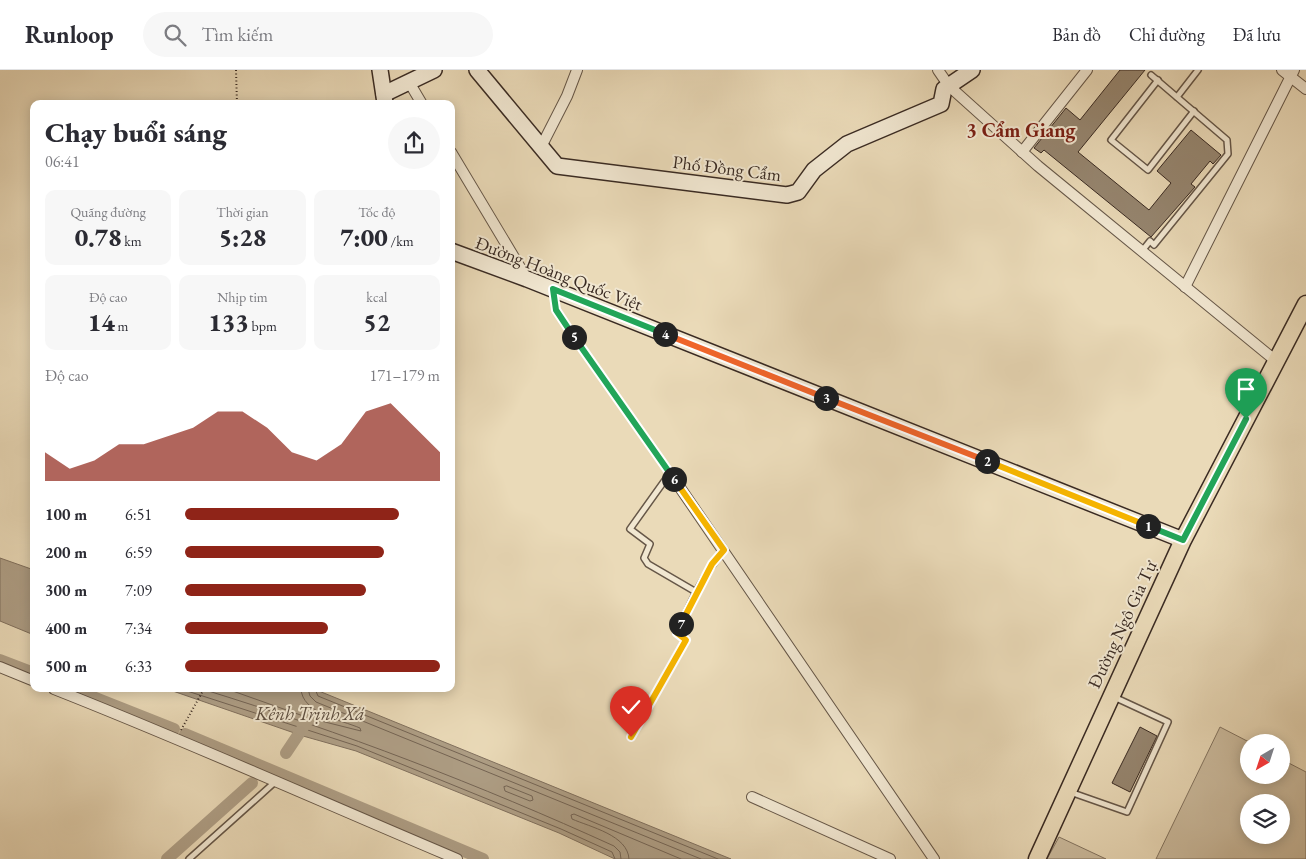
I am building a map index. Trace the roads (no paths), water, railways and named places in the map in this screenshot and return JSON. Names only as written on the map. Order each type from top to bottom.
[{"type":"main road","name":"Đường Ngô Gia Tự","points":[[1036,859],[1183,540],[1306,304]]},
{"type":"street","points":[[380,70],[385,99],[409,82],[434,70]]},
{"type":"street","name":"Phố Đồng Cẩm","points":[[477,70],[557,166],[787,195],[798,192],[814,170],[847,144],[941,104],[944,89],[972,70]]},
{"type":"street","points":[[541,147],[567,96],[577,70]]},
{"type":"street","points":[[938,70],[949,86],[1022,152],[1276,361]]},
{"type":"street","points":[[1022,152],[1087,70]]},
{"type":"street","points":[[1282,70],[1293,74],[1306,89]]},
{"type":"street","points":[[1185,287],[1293,74]]},
{"type":"street","points":[[409,82],[420,100]]},
{"type":"street","points":[[455,159],[527,279]]},
{"type":"street","name":"Đường Hoàng Quốc Việt","points":[[455,252],[553,289],[1183,540]]},
{"type":"street","points":[[670,473],[934,859]]},
{"type":"street","points":[[0,668],[30,679]]},
{"type":"street","points":[[62,692],[176,737],[275,782],[456,859]]},
{"type":"street","points":[[752,798],[890,859]]},
{"type":"lane","points":[[1177,97],[1198,70]]},
{"type":"lane","points":[[1141,251],[1150,240],[1154,244],[1228,154],[1227,140],[1151,75]]},
{"type":"lane","points":[[1158,80],[1111,140],[1148,170],[1194,111]]},
{"type":"lane","points":[[670,473],[630,529],[650,544],[644,558],[648,564],[696,592]]},
{"type":"lane","points":[[631,737],[686,640],[677,633],[696,592],[712,564],[724,550]]},
{"type":"lane","points":[[1068,791],[1127,812],[1152,758],[1168,722],[1111,695]]},
{"type":"lane","points":[[189,859],[275,782]]},
{"type":"water","points":[[0,558],[30,569],[30,633],[0,621]]},
{"type":"water","name":"Kênh Trịnh Xá","points":[[176,692],[321,692],[731,859],[615,859],[559,833],[356,751],[303,736]]},
{"type":"waterway","points":[[0,660],[30,671]]},
{"type":"waterway","points":[[81,692],[174,729]]},
{"type":"waterway","points":[[286,753],[308,720]]},
{"type":"waterway","points":[[185,734],[483,859]]},
{"type":"waterway","points":[[167,859],[252,783]]},
{"type":"district","name":"3 Cẩm Giang","points":[[1021,130]]}]
